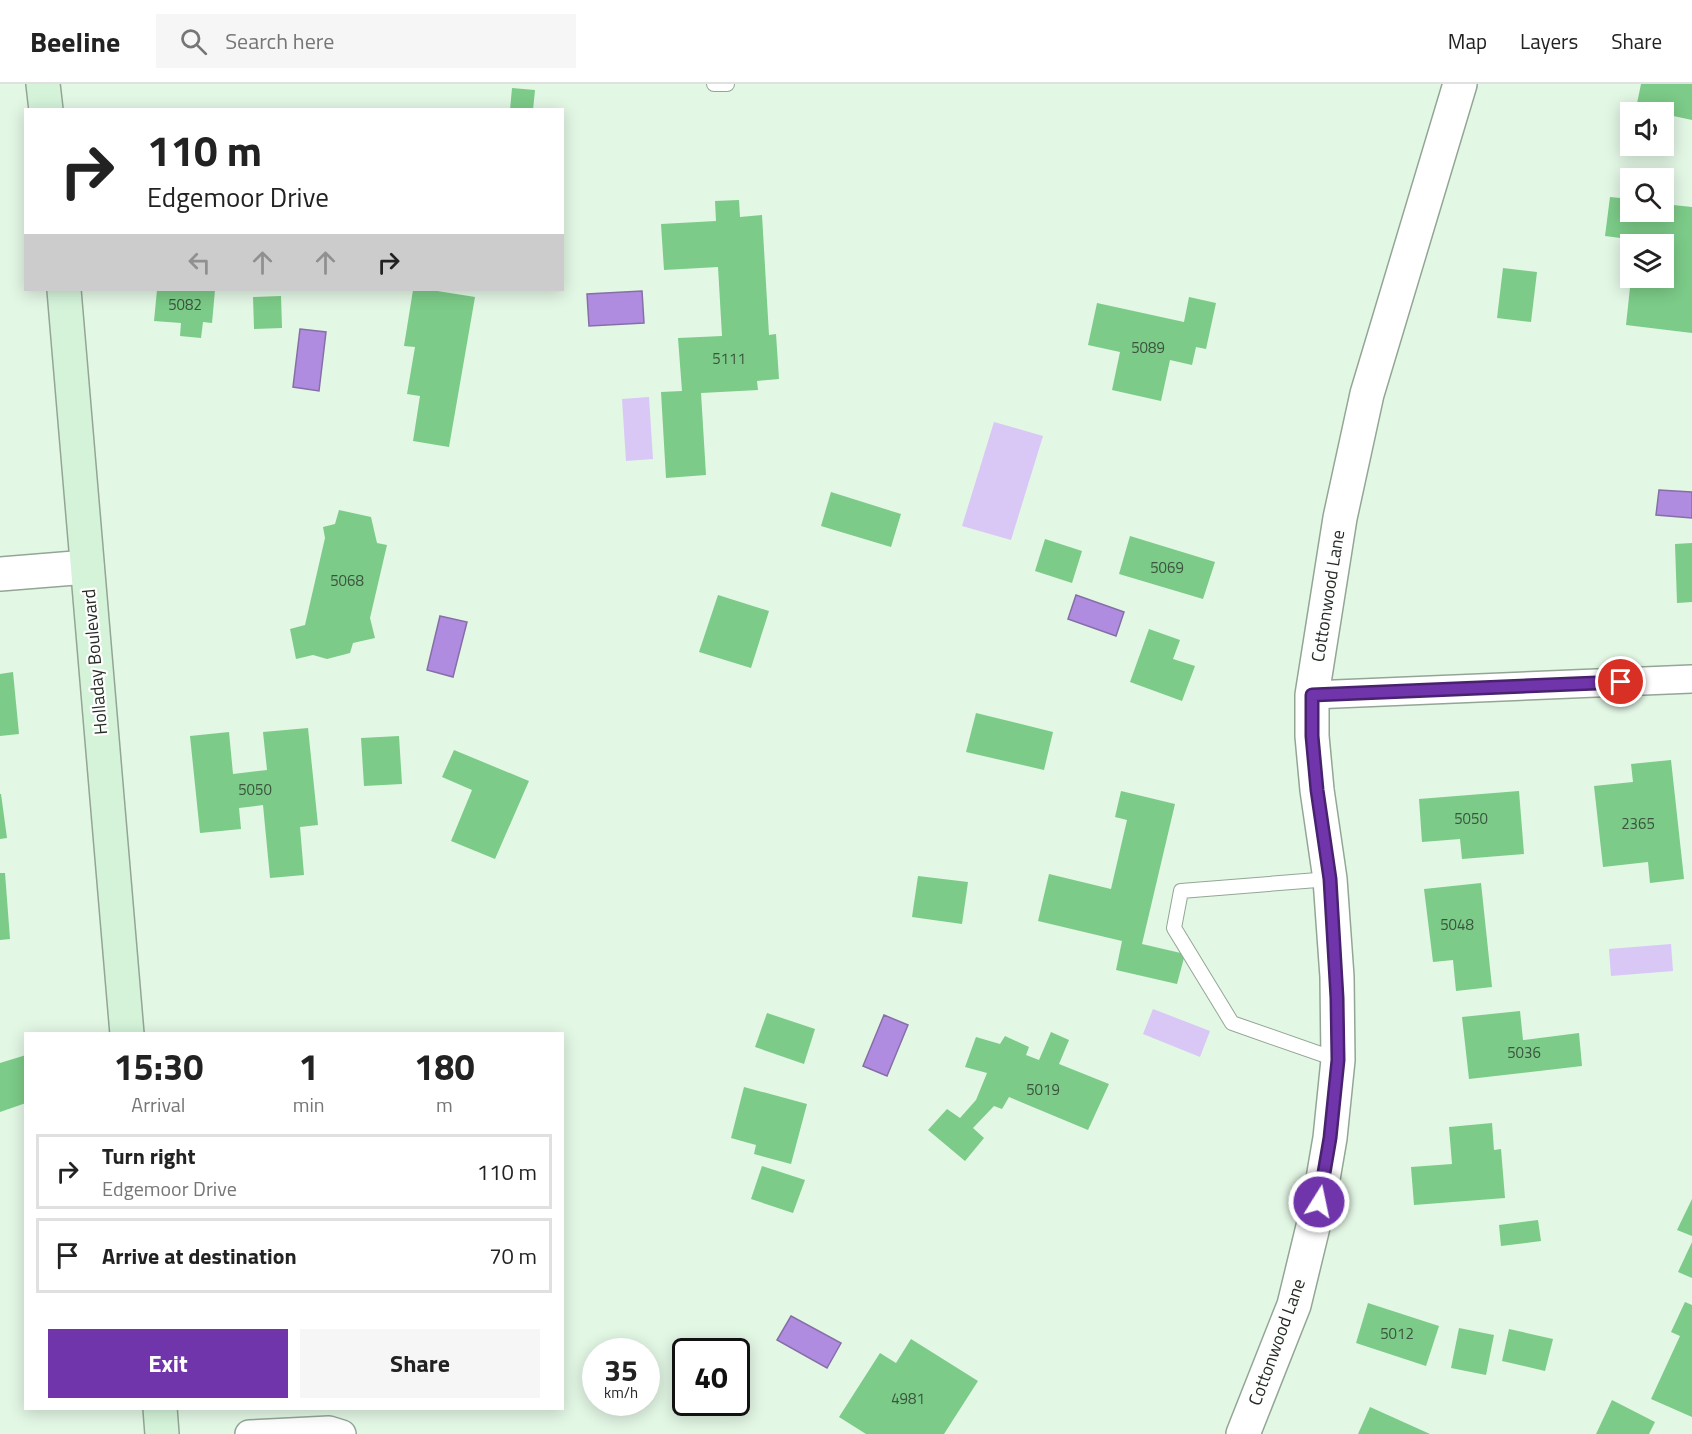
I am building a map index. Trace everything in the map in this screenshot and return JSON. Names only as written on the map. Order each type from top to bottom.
[{"type":"main road","points":[[43,84],[46,108]]},
{"type":"main road","name":"Holladay Boulevard","points":[[63,291],[127,1032]]},
{"type":"main road","points":[[160,1410],[162,1434]]},
{"type":"street","name":"Cottonwood Lane","points":[[1243,1434],[1294,1305],[1319,1202],[1330,1138],[1338,1060],[1337,977],[1330,879],[1312,736],[1312,695],[1340,518],[1367,394],[1460,84]]},
{"type":"street","points":[[0,574],[87,567]]},
{"type":"street","points":[[1312,695],[1692,679]]},
{"type":"street","points":[[249,1434],[329,1430],[342,1434]]},
{"type":"lane","points":[[714,84],[727,84]]},
{"type":"lane","points":[[1330,879],[1181,891],[1174,928],[1232,1023],[1338,1060]]},
{"type":"shaded area","points":[[642,291],[644,323],[589,326],[587,294]]},
{"type":"shaded area","points":[[300,329],[326,332],[319,391],[293,387]]},
{"type":"shaded area","points":[[649,397],[653,459],[626,461],[622,399]]},
{"type":"shaded area","points":[[994,422],[1043,436],[1011,540],[962,526]]},
{"type":"shaded area","points":[[1659,490],[1692,492],[1692,518],[1656,515]]},
{"type":"shaded area","points":[[1076,595],[1124,612],[1116,636],[1068,619]]},
{"type":"shaded area","points":[[440,616],[467,622],[453,677],[427,670]]},
{"type":"shaded area","points":[[1671,944],[1673,971],[1611,976],[1609,949]]},
{"type":"shaded area","points":[[1153,1009],[1210,1031],[1200,1057],[1143,1034]]},
{"type":"shaded area","points":[[884,1015],[908,1025],[887,1076],[863,1066]]},
{"type":"shaded area","points":[[791,1316],[841,1343],[827,1368],[777,1340]]},
{"type":"building","points":[[1641,84],[1692,84],[1692,120],[1674,116],[1674,102],[1637,102]]},
{"type":"building","points":[[512,88],[535,90],[533,108],[510,108]]},
{"type":"building","points":[[1610,197],[1620,198],[1620,222],[1674,222],[1674,205],[1692,207],[1692,333],[1626,325],[1630,288],[1674,288],[1674,234],[1620,234],[1620,238],[1605,236]]},
{"type":"building","points":[[739,200],[740,217],[762,215],[769,335],[776,334],[779,379],[757,381],[758,390],[701,393],[706,475],[666,478],[661,392],[682,391],[678,338],[722,336],[718,267],[664,270],[661,224],[716,221],[715,201]]},
{"type":"building","points":[[1503,268],[1537,272],[1531,322],[1497,318]]},
{"type":"building","points":[[157,291],[215,291],[212,323],[203,322],[201,338],[180,336],[181,323],[154,321]]},
{"type":"building","points":[[413,291],[437,291],[475,297],[449,447],[413,441],[420,396],[407,394],[415,347],[404,346]]},
{"type":"building","points":[[281,296],[282,328],[254,329],[253,297]]},
{"type":"building","points":[[1189,297],[1216,303],[1206,349],[1196,347],[1192,365],[1170,360],[1161,401],[1112,390],[1120,352],[1088,345],[1097,303],[1184,322]]},
{"type":"building","points":[[831,492],[901,514],[891,547],[821,526]]},
{"type":"building","points":[[339,510],[371,517],[377,543],[387,545],[370,618],[375,638],[353,643],[350,653],[327,659],[313,655],[296,659],[290,629],[305,625],[325,538],[323,527],[335,524]]},
{"type":"building","points":[[1130,536],[1215,562],[1203,599],[1119,574]]},
{"type":"building","points":[[1045,539],[1082,551],[1072,583],[1035,571]]},
{"type":"building","points":[[1692,543],[1692,602],[1677,603],[1675,544]]},
{"type":"building","points":[[718,595],[769,611],[751,668],[699,652]]},
{"type":"building","points":[[1149,629],[1180,640],[1173,659],[1195,666],[1182,701],[1130,682]]},
{"type":"building","points":[[13,672],[19,734],[0,736],[0,674]]},
{"type":"building","points":[[976,713],[1053,732],[1044,770],[966,752]]},
{"type":"building","points":[[308,728],[318,825],[300,827],[304,875],[270,878],[263,805],[239,808],[241,829],[200,833],[190,736],[229,732],[233,774],[267,770],[263,732]]},
{"type":"building","points":[[399,736],[402,784],[364,786],[361,738]]},
{"type":"building","points":[[454,750],[529,781],[495,859],[451,841],[472,790],[442,777]]},
{"type":"building","points":[[1671,760],[1684,879],[1650,883],[1648,862],[1603,867],[1594,786],[1633,782],[1631,764]]},
{"type":"building","points":[[1121,791],[1175,804],[1142,944],[1185,954],[1177,984],[1116,970],[1122,941],[1038,921],[1049,874],[1111,889],[1127,820],[1115,817]]},
{"type":"building","points":[[1519,791],[1524,854],[1462,859],[1460,839],[1422,842],[1419,799]]},
{"type":"building","points":[[0,794],[7,838],[0,839]]},
{"type":"building","points":[[0,873],[5,873],[10,939],[0,940]]},
{"type":"building","points":[[918,876],[968,882],[962,924],[912,917]]},
{"type":"building","points":[[1481,883],[1492,987],[1456,991],[1453,960],[1433,962],[1424,889]]},
{"type":"building","points":[[1520,1011],[1523,1040],[1579,1033],[1582,1066],[1469,1079],[1462,1017]]},
{"type":"building","points":[[767,1013],[815,1029],[804,1064],[755,1047]]},
{"type":"building","points":[[1051,1032],[1069,1040],[1059,1064],[1109,1084],[1088,1130],[1009,1097],[1002,1109],[994,1106],[973,1128],[984,1138],[965,1161],[928,1130],[947,1109],[960,1118],[976,1100],[987,1073],[965,1067],[976,1037],[1000,1044],[1005,1036],[1029,1047],[1026,1055],[1039,1060]]},
{"type":"building","points":[[24,1056],[24,1104],[0,1112],[0,1063]]},
{"type":"building","points":[[744,1087],[807,1104],[791,1164],[754,1154],[756,1145],[731,1138]]},
{"type":"building","points":[[1492,1123],[1494,1150],[1501,1149],[1505,1198],[1414,1205],[1411,1167],[1452,1164],[1449,1127]]},
{"type":"building","points":[[762,1166],[805,1180],[793,1213],[751,1199]]},
{"type":"building","points":[[1692,1199],[1692,1236],[1677,1230]]},
{"type":"building","points":[[1538,1220],[1541,1241],[1501,1246],[1499,1225]]},
{"type":"building","points":[[1692,1242],[1692,1278],[1678,1272]]},
{"type":"building","points":[[1685,1302],[1692,1305],[1692,1417],[1651,1399],[1680,1336],[1671,1332]]},
{"type":"building","points":[[1368,1303],[1439,1326],[1426,1366],[1356,1343]]},
{"type":"building","points":[[1459,1328],[1494,1335],[1486,1375],[1451,1368]]},
{"type":"building","points":[[1509,1329],[1553,1339],[1545,1371],[1502,1361]]},
{"type":"building","points":[[911,1339],[978,1381],[944,1434],[866,1434],[839,1417],[880,1353],[896,1363]]},
{"type":"building","points":[[1612,1400],[1655,1422],[1649,1434],[1596,1434]]},
{"type":"building","points":[[1370,1407],[1430,1434],[1358,1434]]},
{"type":"route","points":[[1319,1202],[1330,1138],[1338,1060],[1337,977],[1330,879],[1312,736],[1312,695],[1621,682]]}]
